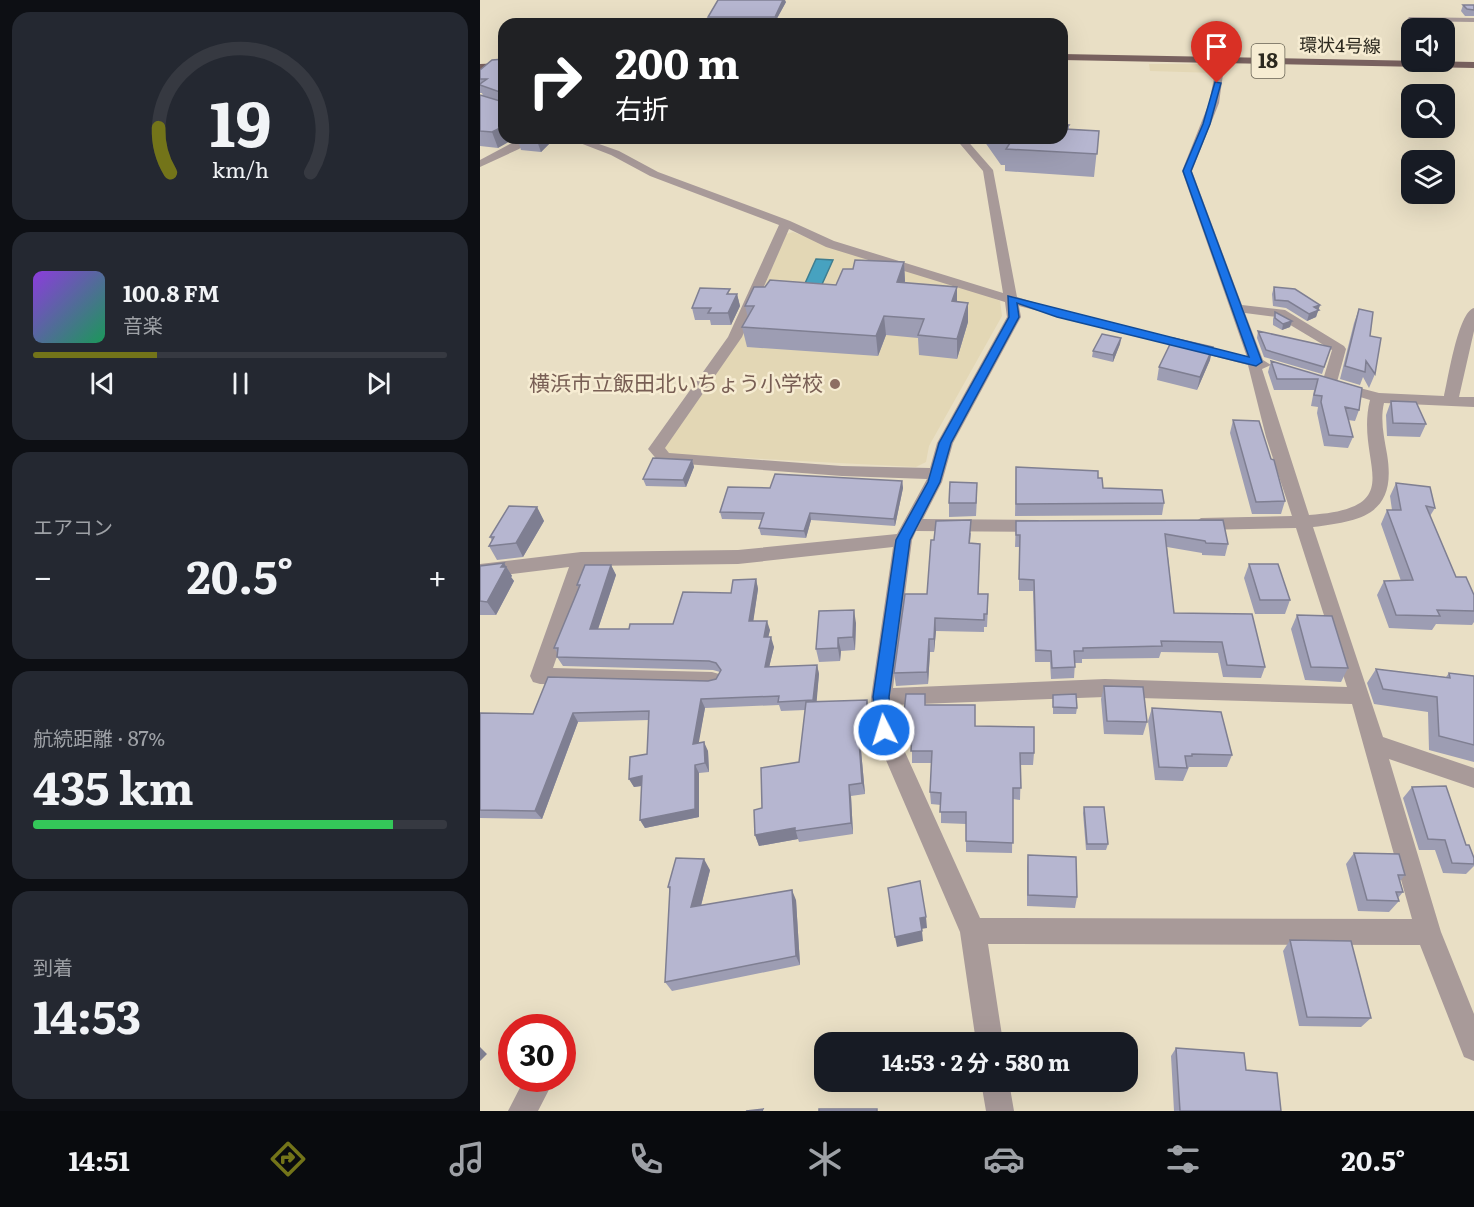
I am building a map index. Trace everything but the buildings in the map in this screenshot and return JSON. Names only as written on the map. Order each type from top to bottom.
[{"type":"main road","name":"環状4号線","points":[[1068,57],[1474,64]]},
{"type":"main road","points":[[480,66],[498,66]]},
{"type":"street","points":[[1455,20],[1474,20]]},
{"type":"street","points":[[1221,60],[1214,103],[1187,171],[1256,362],[1255,368],[1274,437],[1360,696],[1428,932],[1474,1047]]},
{"type":"street","points":[[486,78],[498,68]]},
{"type":"street","points":[[480,164],[518,144]]},
{"type":"street","points":[[589,144],[615,153],[654,174],[786,223],[830,244],[1061,315],[1277,368]]},
{"type":"street","points":[[965,144],[988,170],[1014,317],[945,443],[937,474],[907,532],[881,697],[884,730],[972,931],[987,1032]]},
{"type":"street","points":[[786,223],[735,337],[656,449],[665,458],[842,471],[937,474]]},
{"type":"street","points":[[1236,308],[1280,313],[1339,349],[1324,381],[1378,398],[1474,402]]},
{"type":"street","points":[[1451,400],[1461,348],[1474,312]]},
{"type":"street","points":[[1187,524],[1303,520],[1352,514],[1368,508],[1377,496],[1381,484],[1374,410],[1378,398]]},
{"type":"street","points":[[480,571],[581,559],[738,557],[907,532],[1058,526]]},
{"type":"street","points":[[581,559],[540,676],[712,680]]},
{"type":"street","points":[[881,697],[1105,688],[1360,696]]},
{"type":"street","points":[[1374,744],[1474,778]]},
{"type":"street","points":[[972,931],[1428,932]]},
{"type":"street","points":[[522,1111],[533,1092]]},
{"type":"street","points":[[997,1092],[1000,1111]]},
{"type":"shaded area","points":[[1149,64],[1217,64],[1216,73],[1150,71]]},
{"type":"shaded area","name":"横浜市立飯田北いちょう小学校","points":[[793,232],[838,249],[978,292],[1000,301],[1002,316],[929,446],[926,462],[916,467],[668,454],[663,449],[749,323],[786,234]]},
{"type":"water","points":[[816,259],[833,260],[819,291],[802,290]]},
{"type":"place","name":"横浜市立飯田北いちょう小学校","points":[[835,384]]},
{"type":"route","points":[[884,730],[881,697],[903,540],[934,482],[945,443],[1014,317],[1011,298],[1061,315],[1256,362],[1187,171],[1207,124],[1214,103],[1217,83]]}]
